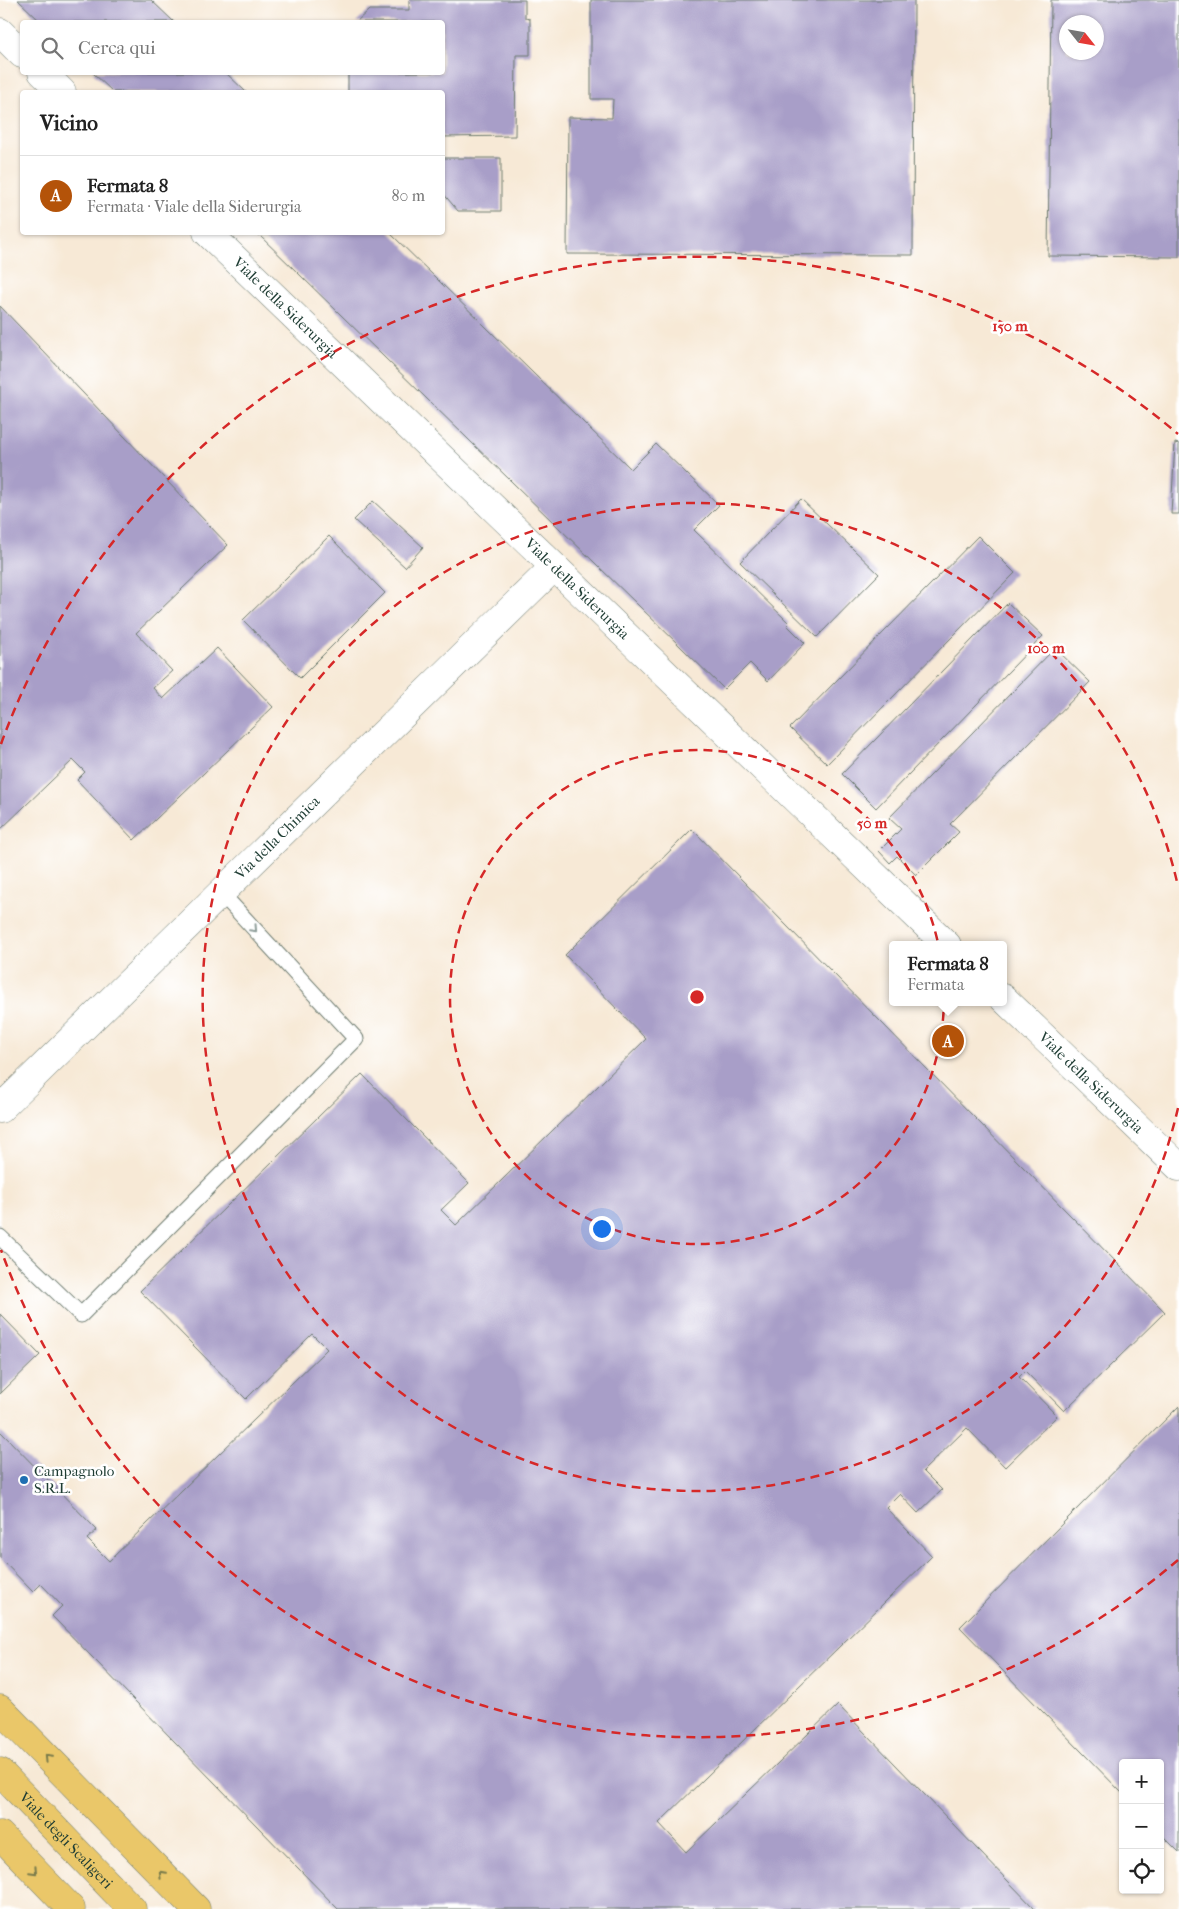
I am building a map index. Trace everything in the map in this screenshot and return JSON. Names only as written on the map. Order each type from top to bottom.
[{"type":"highway","points":[[0,1709],[196,1909]]},
{"type":"highway","name":"Viale degli Scaligeri","points":[[0,1772],[132,1909]]},
{"type":"highway","points":[[0,1836],[71,1909]]},
{"type":"street","points":[[0,32],[20,52]]},
{"type":"street","points":[[45,75],[60,90]]},
{"type":"street","name":"Viale della Siderurgia","points":[[210,235],[943,941]]},
{"type":"street","name":"Via della Chimica","points":[[0,1109],[554,567]]},
{"type":"street","name":"Viale della Siderurgia","points":[[1007,1002],[1179,1168]]},
{"type":"lane","points":[[0,1237],[81,1315],[356,1039],[221,893]]},
{"type":"building","points":[[18,0],[151,0],[172,20],[39,20]]},
{"type":"building","points":[[409,0],[525,0],[525,18],[530,19],[530,55],[516,55],[515,136],[445,137],[445,90],[348,90],[348,75],[445,75],[445,20],[358,20],[369,10],[409,10]]},
{"type":"building","points":[[591,0],[914,0],[913,255],[567,254],[568,117],[612,118],[613,99],[591,99]]},
{"type":"building","points":[[1051,0],[1179,0],[1179,257],[1048,256]]},
{"type":"building","points":[[95,75],[228,75],[244,90],[111,90]]},
{"type":"building","points":[[445,158],[501,158],[501,211],[458,211],[445,196]]},
{"type":"building","points":[[259,235],[392,235],[631,469],[656,444],[719,505],[694,530],[789,623],[787,625],[805,643],[768,681],[750,663],[724,689]]},
{"type":"building","points":[[0,306],[228,545],[136,633],[172,671],[153,688],[163,699],[217,648],[273,707],[134,840],[77,780],[85,772],[73,760],[0,830]]},
{"type":"building","points":[[1175,443],[1179,444],[1179,514],[1171,514]]},
{"type":"building","points":[[801,499],[879,574],[817,637],[740,562]]},
{"type":"building","points":[[373,501],[423,547],[405,567],[354,520]]},
{"type":"building","points":[[329,536],[385,593],[300,678],[243,620]]},
{"type":"building","points":[[978,536],[1015,573],[827,764],[790,728]]},
{"type":"building","points":[[1008,603],[1043,636],[876,808],[842,774]]},
{"type":"building","points":[[1055,648],[1090,682],[950,824],[959,832],[916,875],[897,856],[890,863],[879,851],[901,829],[889,818]]},
{"type":"building","points":[[692,829],[1165,1312],[1064,1411],[1025,1371],[1019,1377],[1057,1416],[1005,1467],[967,1428],[923,1471],[942,1490],[918,1513],[900,1494],[886,1508],[932,1556],[659,1823],[686,1852],[838,1705],[1035,1909],[338,1909],[52,1616],[62,1606],[41,1584],[33,1592],[0,1558],[0,1431],[97,1530],[87,1539],[109,1561],[327,1349],[312,1334],[246,1399],[140,1291],[362,1074],[469,1183],[441,1210],[456,1225],[646,1039],[565,955]]},
{"type":"building","points":[[0,1314],[40,1355],[0,1394]]},
{"type":"building","points":[[1179,1406],[1179,1852],[1164,1837],[1164,1759],[1119,1759],[1119,1790],[960,1627]]},
{"type":"place","name":"Fermata 8","points":[[948,1041]]},
{"type":"place","name":"Campagnolo S.R.L.","points":[[24,1480]]}]
